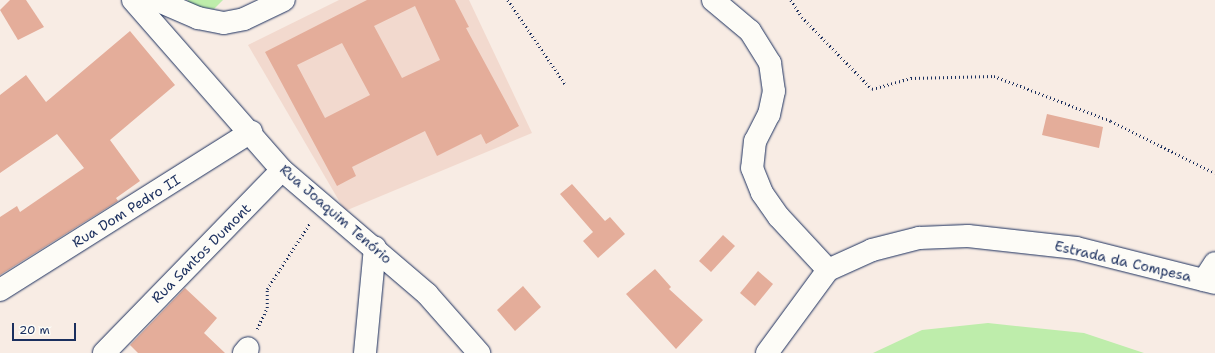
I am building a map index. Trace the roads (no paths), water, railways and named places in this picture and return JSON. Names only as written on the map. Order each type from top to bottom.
[{"type":"street","name":"Rua Joaquim Tenório","points":[[133,0],[251,132],[282,170],[375,247],[427,294],[479,353]]},
{"type":"street","points":[[156,0],[198,18],[224,23],[244,19],[284,0]]},
{"type":"street","points":[[713,0],[750,31],[770,63],[774,91],[769,114],[755,141],[752,168],[762,193],[779,217],[828,270],[767,353]]},
{"type":"street","name":"Rua Dom Pedro II","points":[[0,290],[251,132]]},
{"type":"street","name":"Rua Santos Dumont","points":[[104,353],[282,170]]},
{"type":"street","name":"Estrada da Compesa","points":[[828,270],[885,247],[919,238],[968,236],[1076,248],[1211,275]]},
{"type":"street","points":[[365,353],[375,247]]}]
